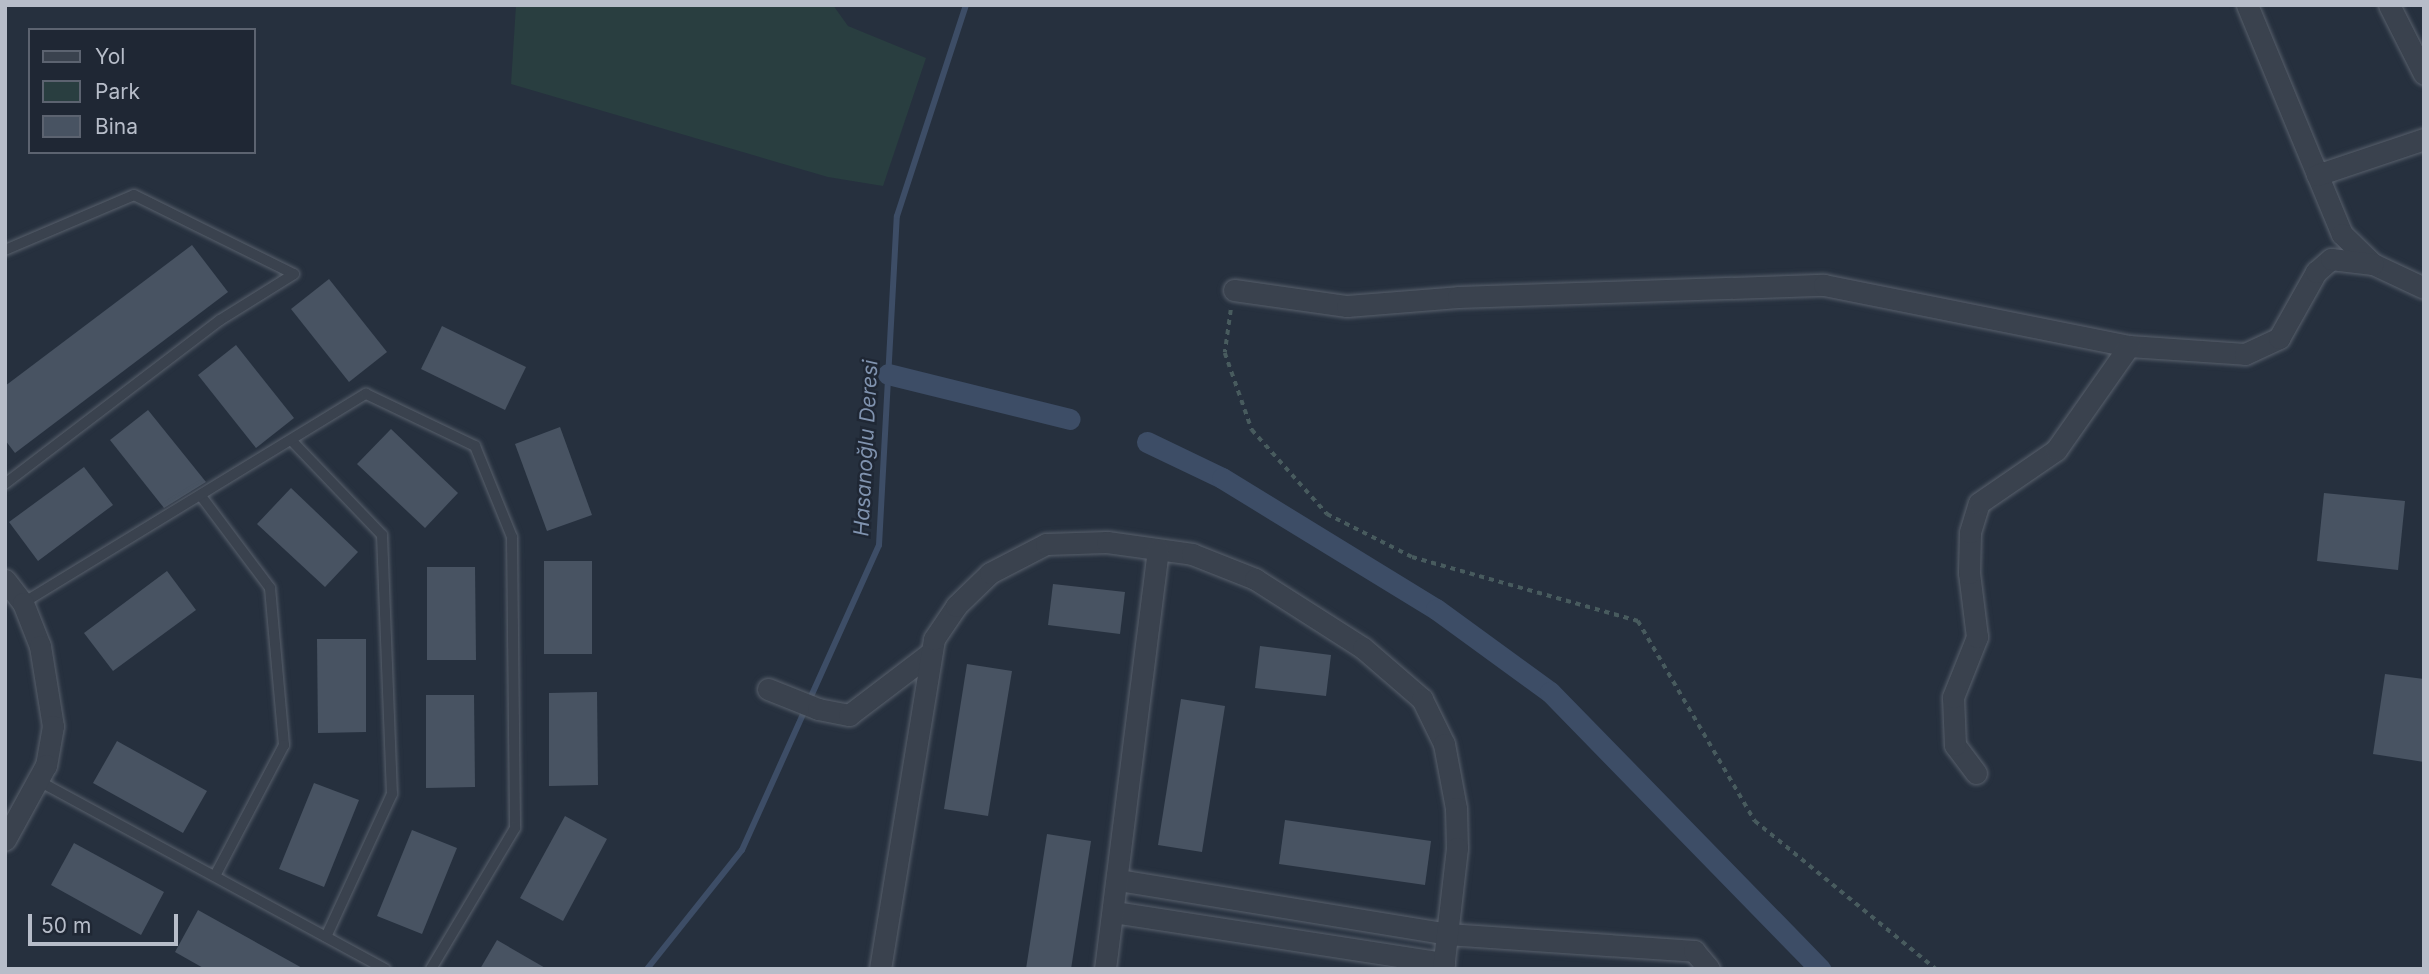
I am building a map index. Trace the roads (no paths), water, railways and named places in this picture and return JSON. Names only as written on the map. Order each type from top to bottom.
[{"type":"street","points":[[2247,5],[2342,234],[2373,264]]},
{"type":"street","points":[[2389,5],[2424,74]]},
{"type":"street","points":[[2317,175],[2424,139]]},
{"type":"street","points":[[1234,290],[1347,306],[1458,297],[1824,285],[2129,345],[2245,354],[2279,338],[2316,272],[2331,259],[2373,264],[2424,288]]},
{"type":"street","points":[[1976,774],[1955,745],[1954,697],[1977,637],[1969,573],[1970,532],[1979,503],[2056,450],[2129,345]]},
{"type":"street","points":[[880,969],[929,654],[957,606],[990,573],[1046,544],[1107,542],[1192,554],[1255,579],[1363,648],[1422,699],[1444,744],[1456,808],[1457,848],[1443,966],[1114,912]]},
{"type":"street","points":[[1105,969],[1119,880],[1158,550]]},
{"type":"street","points":[[5,580],[23,603],[50,685],[53,726],[46,765],[5,841]]},
{"type":"street","points":[[768,689],[818,709],[849,715],[929,654]]},
{"type":"street","points":[[1119,880],[1447,934],[1694,951],[1709,969]]},
{"type":"street","points":[[1658,969],[1670,949]]},
{"type":"lane","points":[[5,250],[134,195],[294,274],[220,320],[5,484]]},
{"type":"lane","points":[[23,603],[366,394],[475,446],[512,537],[515,828],[431,969]]},
{"type":"lane","points":[[292,441],[382,535],[392,794],[326,937]]},
{"type":"lane","points":[[201,496],[270,588],[284,745],[215,876]]},
{"type":"lane","points":[[37,780],[385,969]]},
{"type":"waterway","name":"Hasanoğlu Deresi","points":[[647,969],[742,850],[879,545],[897,216],[966,5]]},
{"type":"waterway","points":[[888,374],[1070,419]]},
{"type":"waterway","points":[[1147,442],[1222,478],[1436,609],[1550,692],[1820,969]]}]
